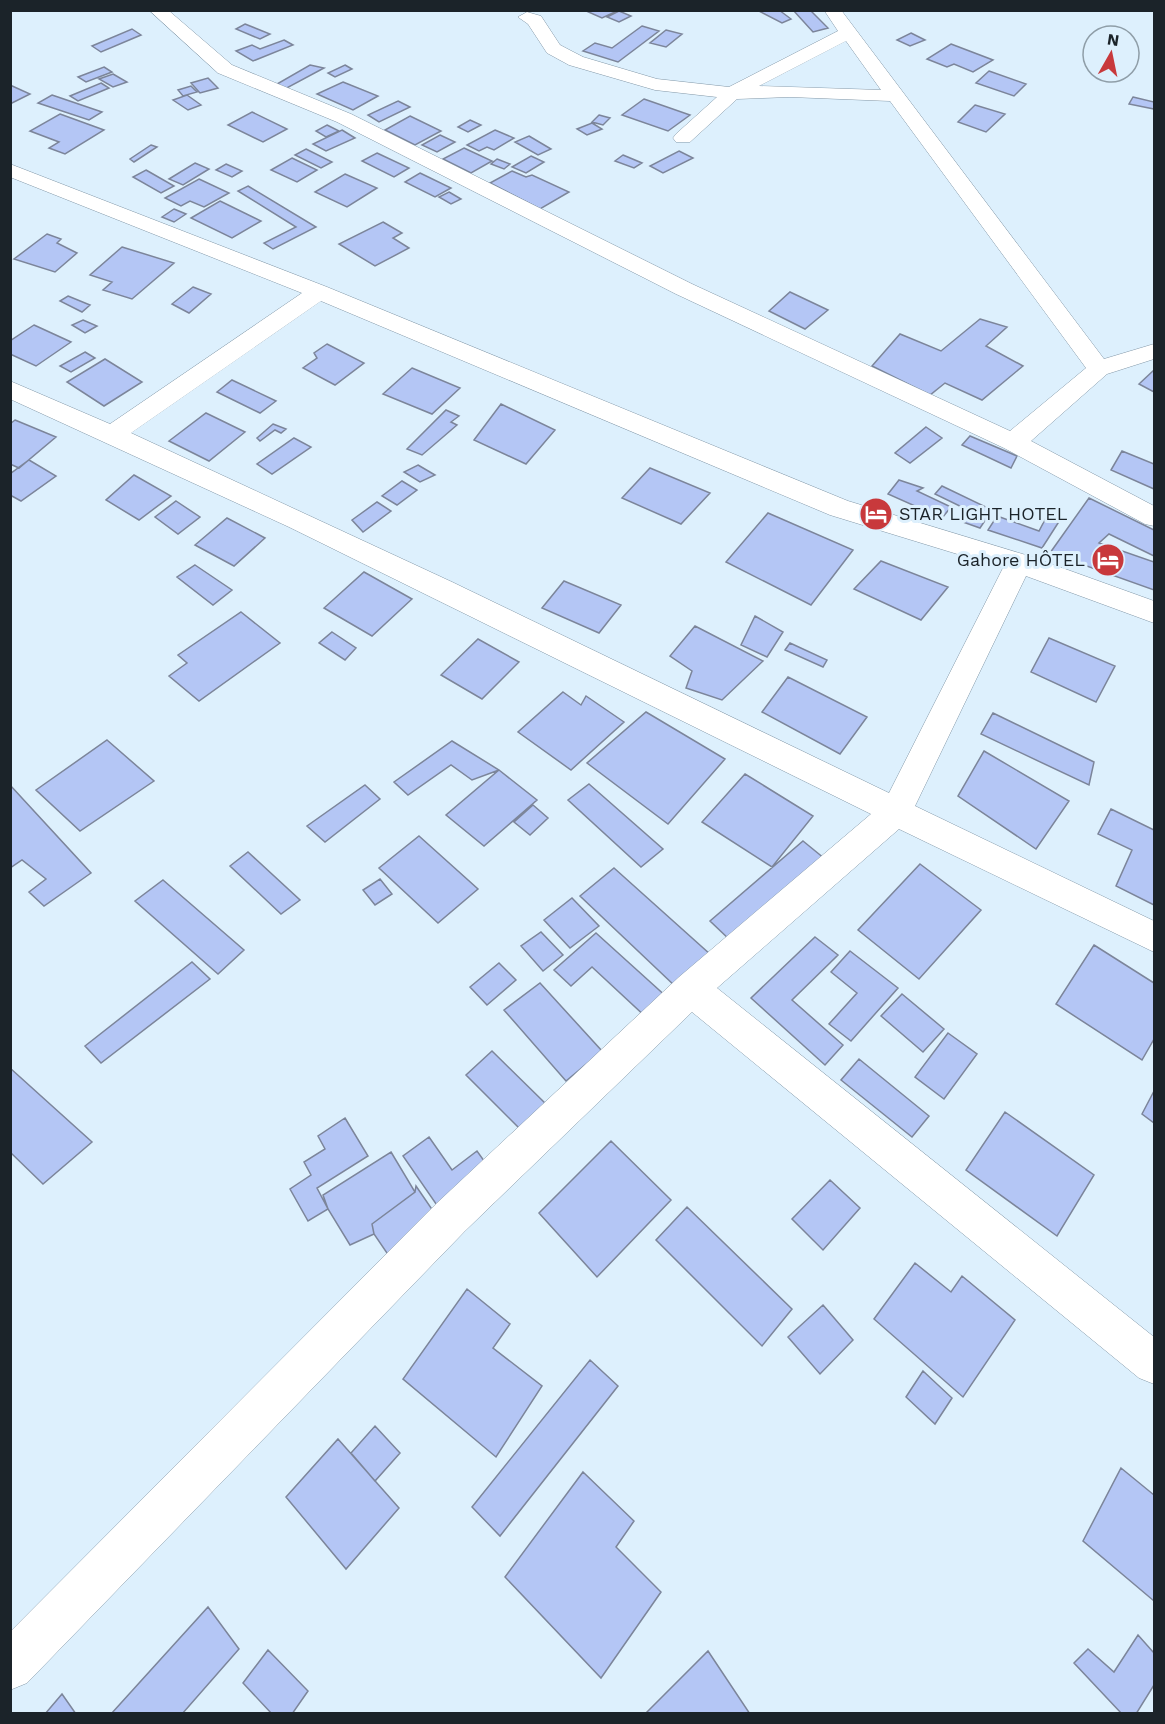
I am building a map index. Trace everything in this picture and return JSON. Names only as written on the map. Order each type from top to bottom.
[{"type":"street","points":[[157,10],[225,69],[344,118],[684,290],[1013,442],[1155,517]]},
{"type":"street","points":[[527,16],[535,20],[553,49],[576,61],[655,84],[732,93],[790,91],[897,96]]},
{"type":"street","points":[[683,138],[732,93],[845,19],[897,96],[1099,369]]},
{"type":"street","points":[[10,170],[319,292],[839,508],[1019,562],[1155,612]]},
{"type":"street","points":[[113,434],[319,292]]},
{"type":"street","points":[[1013,442],[1099,369],[1155,351]]},
{"type":"street","points":[[10,389],[113,434],[482,609],[895,813],[1155,937]]},
{"type":"street","points":[[10,1666],[451,1217],[690,989],[895,813],[1019,562]]},
{"type":"street","points":[[690,989],[1155,1363]]},
{"type":"building","points":[[584,10],[611,10],[615,12],[602,18]]},
{"type":"building","points":[[779,10],[791,19],[782,23],[759,11]]},
{"type":"building","points":[[793,10],[810,10],[828,28],[813,32]]},
{"type":"building","points":[[619,11],[631,16],[619,22],[607,17]]},
{"type":"building","points":[[245,24],[270,34],[260,39],[236,29]]},
{"type":"building","points":[[642,26],[659,31],[618,62],[583,51],[595,43],[612,48]]},
{"type":"building","points":[[132,29],[141,35],[101,52],[92,46]]},
{"type":"building","points":[[666,30],[682,34],[666,47],[650,43]]},
{"type":"building","points":[[911,33],[925,40],[910,46],[897,40]]},
{"type":"building","points":[[284,40],[293,45],[253,61],[236,51],[252,45],[260,49]]},
{"type":"building","points":[[951,44],[993,60],[973,72],[954,64],[947,67],[927,59]]},
{"type":"building","points":[[310,65],[324,68],[285,89],[277,84]]},
{"type":"building","points":[[345,65],[352,69],[335,77],[328,73]]},
{"type":"building","points":[[104,67],[112,72],[86,82],[78,77]]},
{"type":"building","points":[[989,71],[1026,84],[1014,96],[976,83]]},
{"type":"building","points":[[113,74],[127,82],[113,87],[99,79]]},
{"type":"building","points":[[208,78],[218,88],[200,93],[191,83]]},
{"type":"building","points":[[343,82],[378,96],[353,110],[317,94]]},
{"type":"building","points":[[101,83],[109,88],[78,101],[70,96]]},
{"type":"building","points":[[10,85],[30,94],[10,104]]},
{"type":"building","points":[[191,86],[197,92],[183,96],[178,90]]},
{"type":"building","points":[[52,95],[102,112],[89,120],[38,103]]},
{"type":"building","points":[[187,95],[201,105],[188,110],[173,100]]},
{"type":"building","points":[[1133,97],[1154,102],[1154,109],[1129,104]]},
{"type":"building","points":[[644,99],[690,115],[668,131],[622,115]]},
{"type":"building","points":[[398,101],[410,107],[379,122],[368,115]]},
{"type":"building","points":[[975,105],[1005,114],[986,132],[958,122]]},
{"type":"building","points":[[252,112],[287,129],[263,142],[228,125]]},
{"type":"building","points":[[60,114],[104,130],[65,154],[49,148],[59,142],[30,131]]},
{"type":"building","points":[[599,115],[610,118],[603,125],[592,122]]},
{"type":"building","points":[[410,116],[441,131],[415,145],[385,130]]},
{"type":"building","points":[[470,120],[481,125],[468,132],[458,127]]},
{"type":"building","points":[[592,123],[602,129],[587,135],[577,129]]},
{"type":"building","points":[[327,125],[339,131],[326,137],[316,131]]},
{"type":"building","points":[[342,130],[355,138],[326,151],[313,144]]},
{"type":"building","points":[[495,130],[514,138],[494,150],[487,147],[479,151],[467,145]]},
{"type":"building","points":[[440,135],[455,142],[437,152],[422,145]]},
{"type":"building","points":[[529,136],[551,149],[538,155],[515,142]]},
{"type":"building","points":[[151,145],[157,147],[134,162],[130,159]]},
{"type":"building","points":[[464,148],[492,161],[471,173],[443,159]]},
{"type":"building","points":[[306,149],[332,162],[321,168],[295,155]]},
{"type":"building","points":[[679,151],[693,158],[663,173],[650,166]]},
{"type":"building","points":[[377,153],[409,168],[394,177],[362,161]]},
{"type":"building","points":[[623,155],[642,163],[634,168],[615,161]]},
{"type":"building","points":[[531,156],[544,162],[526,173],[512,167]]},
{"type":"building","points":[[292,158],[317,170],[297,182],[271,170]]},
{"type":"building","points":[[497,159],[510,164],[504,169],[491,164]]},
{"type":"building","points":[[195,163],[209,169],[183,185],[169,179]]},
{"type":"building","points":[[226,164],[242,171],[232,177],[216,170]]},
{"type":"building","points":[[146,170],[174,186],[161,193],[133,177]]},
{"type":"building","points":[[512,171],[526,177],[532,175],[569,192],[540,209],[490,183]]},
{"type":"building","points":[[420,173],[451,188],[435,197],[405,182]]},
{"type":"building","points":[[345,174],[377,188],[347,207],[315,192]]},
{"type":"building","points":[[199,179],[229,193],[204,207],[190,201],[181,206],[165,198]]},
{"type":"building","points":[[248,186],[316,227],[273,249],[264,243],[296,227],[238,191]]},
{"type":"building","points":[[449,192],[461,199],[451,204],[439,197]]},
{"type":"building","points":[[220,201],[261,221],[232,238],[191,218]]},
{"type":"building","points":[[174,209],[186,214],[174,222],[162,217]]},
{"type":"building","points":[[383,222],[402,233],[393,238],[409,248],[375,266],[339,244]]},
{"type":"building","points":[[47,234],[61,239],[57,243],[77,253],[55,272],[14,259]]},
{"type":"building","points":[[122,247],[174,263],[132,299],[103,290],[112,282],[90,275]]},
{"type":"building","points":[[193,287],[211,294],[189,313],[172,304]]},
{"type":"building","points":[[790,292],[828,310],[805,329],[769,311]]},
{"type":"building","points":[[68,296],[90,305],[82,312],[60,301]]},
{"type":"building","points":[[980,319],[1007,327],[986,346],[1023,366],[982,400],[945,383],[930,395],[872,366],[900,334],[941,351]]},
{"type":"building","points":[[83,320],[97,326],[85,333],[72,325]]},
{"type":"building","points":[[34,325],[71,342],[36,366],[10,354],[10,341]]},
{"type":"building","points":[[327,344],[364,363],[335,385],[303,368],[317,358],[314,353]]},
{"type":"building","points":[[85,352],[95,358],[71,372],[60,366]]},
{"type":"building","points":[[105,359],[142,382],[104,406],[67,382]]},
{"type":"building","points":[[412,368],[460,388],[432,414],[383,394]]},
{"type":"building","points":[[1154,370],[1154,392],[1139,384]]},
{"type":"building","points":[[232,380],[276,401],[260,413],[217,392]]},
{"type":"building","points":[[501,404],[555,430],[526,464],[474,440]]},
{"type":"building","points":[[446,410],[459,416],[451,422],[457,425],[422,455],[407,449]]},
{"type":"building","points":[[206,413],[245,432],[209,461],[169,441]]},
{"type":"building","points":[[15,420],[56,437],[19,468],[10,464],[10,424]]},
{"type":"building","points":[[273,424],[286,429],[281,433],[275,430],[260,441],[257,438]]},
{"type":"building","points":[[926,427],[942,438],[910,463],[895,453]]},
{"type":"building","points":[[970,436],[1017,456],[1011,468],[962,445]]},
{"type":"building","points":[[294,438],[311,447],[272,474],[257,464]]},
{"type":"building","points":[[1122,451],[1154,464],[1154,489],[1111,470]]},
{"type":"building","points":[[29,460],[56,476],[21,501],[10,495],[10,474]]},
{"type":"building","points":[[418,465],[435,475],[420,482],[404,472]]},
{"type":"building","points":[[650,468],[710,493],[681,524],[622,498]]},
{"type":"building","points":[[134,475],[171,496],[139,520],[106,500]]},
{"type":"building","points":[[899,480],[923,488],[917,491],[951,507],[942,518],[888,494]]},
{"type":"building","points":[[402,481],[417,490],[397,505],[382,496]]},
{"type":"building","points":[[942,486],[992,510],[980,528],[957,520],[966,509],[935,494]]},
{"type":"building","points":[[1089,498],[1154,530],[1154,556],[1109,534],[1099,543],[1154,562],[1154,590],[1050,553]]},
{"type":"building","points":[[176,501],[200,517],[178,534],[155,517]]},
{"type":"building","points":[[377,502],[391,511],[363,532],[352,520]]},
{"type":"building","points":[[768,513],[853,550],[811,605],[726,562]]},
{"type":"building","points":[[1048,514],[1060,520],[1042,548],[988,530],[997,516],[1039,531]]},
{"type":"building","points":[[227,518],[265,538],[234,566],[195,545]]},
{"type":"building","points":[[881,561],[948,587],[921,620],[854,589]]},
{"type":"building","points":[[195,565],[232,590],[213,605],[177,577]]},
{"type":"building","points":[[364,572],[412,599],[372,636],[324,608]]},
{"type":"building","points":[[564,581],[621,605],[599,633],[542,608]]},
{"type":"building","points":[[241,612],[280,643],[199,701],[169,676],[187,663],[178,655]]},
{"type":"building","points":[[755,616],[783,632],[767,657],[741,645]]},
{"type":"building","points":[[695,626],[763,661],[722,700],[686,688],[692,671],[670,656]]},
{"type":"building","points":[[332,632],[356,648],[345,660],[319,643]]},
{"type":"building","points":[[1049,638],[1115,666],[1096,702],[1031,672]]},
{"type":"building","points":[[478,639],[519,662],[482,699],[441,675]]},
{"type":"building","points":[[790,643],[827,660],[823,667],[785,650]]},
{"type":"building","points":[[788,677],[867,717],[840,754],[762,712]]},
{"type":"building","points":[[563,692],[581,705],[586,696],[624,722],[571,770],[518,732]]},
{"type":"building","points":[[646,712],[725,759],[668,824],[587,763]]},
{"type":"building","points":[[993,713],[1094,762],[1089,785],[981,734]]},
{"type":"building","points":[[107,740],[154,781],[80,831],[36,790]]},
{"type":"building","points":[[452,741],[499,770],[472,780],[451,765],[408,795],[394,782]]},
{"type":"building","points":[[984,751],[1069,801],[1036,849],[958,796]]},
{"type":"building","points":[[499,770],[537,800],[484,846],[446,815]]},
{"type":"building","points":[[745,774],[813,816],[772,867],[702,822]]},
{"type":"building","points":[[589,784],[663,849],[641,867],[568,800]]},
{"type":"building","points":[[10,785],[91,873],[44,906],[29,892],[46,879],[22,860],[10,868]]},
{"type":"building","points":[[365,785],[380,799],[325,842],[307,826]]},
{"type":"building","points":[[533,805],[548,818],[530,835],[514,822]]},
{"type":"building","points":[[1111,809],[1154,830],[1154,905],[1116,886],[1132,850],[1098,834]]},
{"type":"building","points":[[419,836],[478,889],[438,923],[379,868]]},
{"type":"building","points":[[803,841],[825,859],[731,941],[710,921]]},
{"type":"building","points":[[248,852],[300,900],[281,914],[230,866]]},
{"type":"building","points":[[920,864],[981,910],[919,979],[858,930]]},
{"type":"building","points":[[614,868],[711,955],[676,987],[580,896]]},
{"type":"building","points":[[380,879],[392,894],[375,905],[363,890]]},
{"type":"building","points":[[163,880],[244,950],[218,974],[135,901]]},
{"type":"building","points":[[572,898],[599,926],[570,948],[544,920]]},
{"type":"building","points":[[541,932],[563,955],[543,971],[521,946]]},
{"type":"building","points":[[596,933],[669,999],[648,1019],[592,967],[571,986],[554,970]]},
{"type":"building","points":[[815,937],[838,955],[792,1000],[843,1045],[825,1065],[751,998]]},
{"type":"building","points":[[1094,945],[1154,983],[1154,1039],[1142,1060],[1056,1004]]},
{"type":"building","points":[[850,951],[898,988],[851,1041],[829,1024],[857,993],[831,972]]},
{"type":"building","points":[[192,962],[210,979],[101,1063],[85,1046]]},
{"type":"building","points":[[499,963],[516,980],[487,1005],[470,987]]},
{"type":"building","points":[[540,983],[602,1051],[566,1081],[504,1010]]},
{"type":"building","points":[[902,994],[944,1029],[923,1052],[881,1016]]},
{"type":"building","points":[[948,1033],[977,1054],[944,1099],[915,1077]]},
{"type":"building","points":[[492,1051],[548,1106],[522,1131],[466,1075]]},
{"type":"building","points":[[859,1059],[929,1116],[912,1137],[841,1080]]},
{"type":"building","points":[[10,1068],[92,1142],[43,1184],[10,1152]]},
{"type":"building","points":[[1154,1091],[1154,1123],[1142,1114]]},
{"type":"building","points":[[1005,1112],[1094,1175],[1057,1236],[966,1170]]},
{"type":"building","points":[[345,1118],[368,1156],[317,1188],[328,1209],[308,1221],[290,1189],[311,1175],[304,1162],[325,1149],[318,1136]]},
{"type":"building","points":[[429,1137],[452,1170],[477,1151],[495,1176],[443,1214],[403,1156]]},
{"type":"building","points":[[611,1141],[671,1200],[597,1277],[539,1213]]},
{"type":"building","points":[[391,1152],[415,1192],[372,1224],[374,1234],[350,1245],[328,1209],[323,1195]]},
{"type":"building","points":[[830,1180],[860,1208],[823,1250],[792,1219]]},
{"type":"building","points":[[416,1186],[440,1221],[391,1259],[374,1234],[372,1224],[415,1192]]},
{"type":"building","points":[[687,1207],[792,1309],[762,1346],[656,1240]]},
{"type":"building","points":[[915,1263],[951,1292],[962,1276],[1015,1320],[963,1397],[874,1319]]},
{"type":"building","points":[[467,1289],[510,1324],[493,1348],[542,1386],[496,1457],[403,1379]]},
{"type":"building","points":[[823,1305],[853,1340],[820,1374],[788,1337]]},
{"type":"building","points":[[590,1360],[618,1386],[500,1536],[472,1507]]},
{"type":"building","points":[[923,1371],[952,1398],[935,1424],[906,1397]]},
{"type":"building","points":[[375,1426],[400,1453],[375,1481],[351,1453]]},
{"type":"building","points":[[338,1439],[399,1508],[346,1569],[286,1497]]},
{"type":"building","points":[[1121,1468],[1154,1495],[1154,1601],[1083,1541]]},
{"type":"building","points":[[583,1472],[634,1521],[616,1547],[661,1592],[601,1678],[505,1577]]},
{"type":"building","points":[[208,1607],[239,1649],[182,1714],[111,1714]]},
{"type":"building","points":[[1138,1635],[1154,1653],[1154,1685],[1136,1714],[1122,1714],[1074,1663],[1088,1649],[1114,1672]]},
{"type":"building","points":[[268,1650],[308,1691],[292,1714],[272,1714],[243,1683]]},
{"type":"building","points":[[708,1651],[750,1714],[645,1714]]},
{"type":"building","points":[[62,1694],[76,1714],[45,1714]]},
{"type":"place","name":"STAR LIGHT HOTEL","points":[[876,514]]},
{"type":"place","name":"Gahore HÔTEL","points":[[1108,560]]}]
